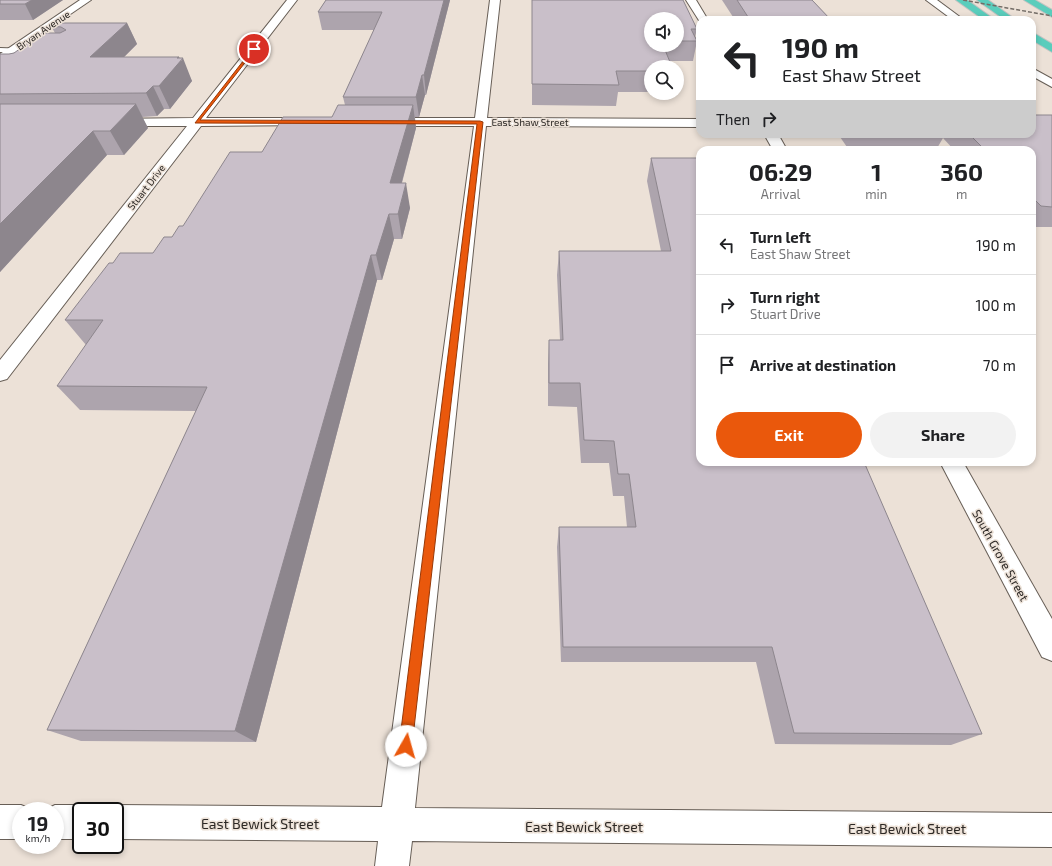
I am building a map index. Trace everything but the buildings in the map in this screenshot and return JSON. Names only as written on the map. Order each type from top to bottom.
[{"type":"highway","points":[[961,0],[984,16]]},
{"type":"highway","points":[[982,0],[1005,16]]},
{"type":"highway","points":[[1029,0],[1052,14]]},
{"type":"highway","points":[[1036,38],[1052,49]]},
{"type":"highway","points":[[1039,54],[1052,59]]},
{"type":"street","name":"Bryan Avenue","points":[[0,59],[86,0]]},
{"type":"street","name":"Stuart Drive","points":[[0,374],[292,0]]},
{"type":"street","points":[[392,866],[495,0]]},
{"type":"street","points":[[691,0],[701,16]]},
{"type":"street","points":[[931,0],[954,16]]},
{"type":"street","points":[[1036,74],[1052,84]]},
{"type":"street","points":[[102,122],[322,122]]},
{"type":"street","name":"East Shaw Street","points":[[370,122],[696,123]]},
{"type":"street","name":"South Grove Street","points":[[953,466],[1052,647]]},
{"type":"street","points":[[0,822],[12,822]]},
{"type":"street","name":"East Bewick Street","points":[[124,822],[1052,830]]},
{"type":"lane","points":[[0,50],[35,51]]},
{"type":"railway","points":[[963,0],[1052,16]]},
{"type":"route","points":[[254,49],[196,122],[480,122],[406,746]]}]
